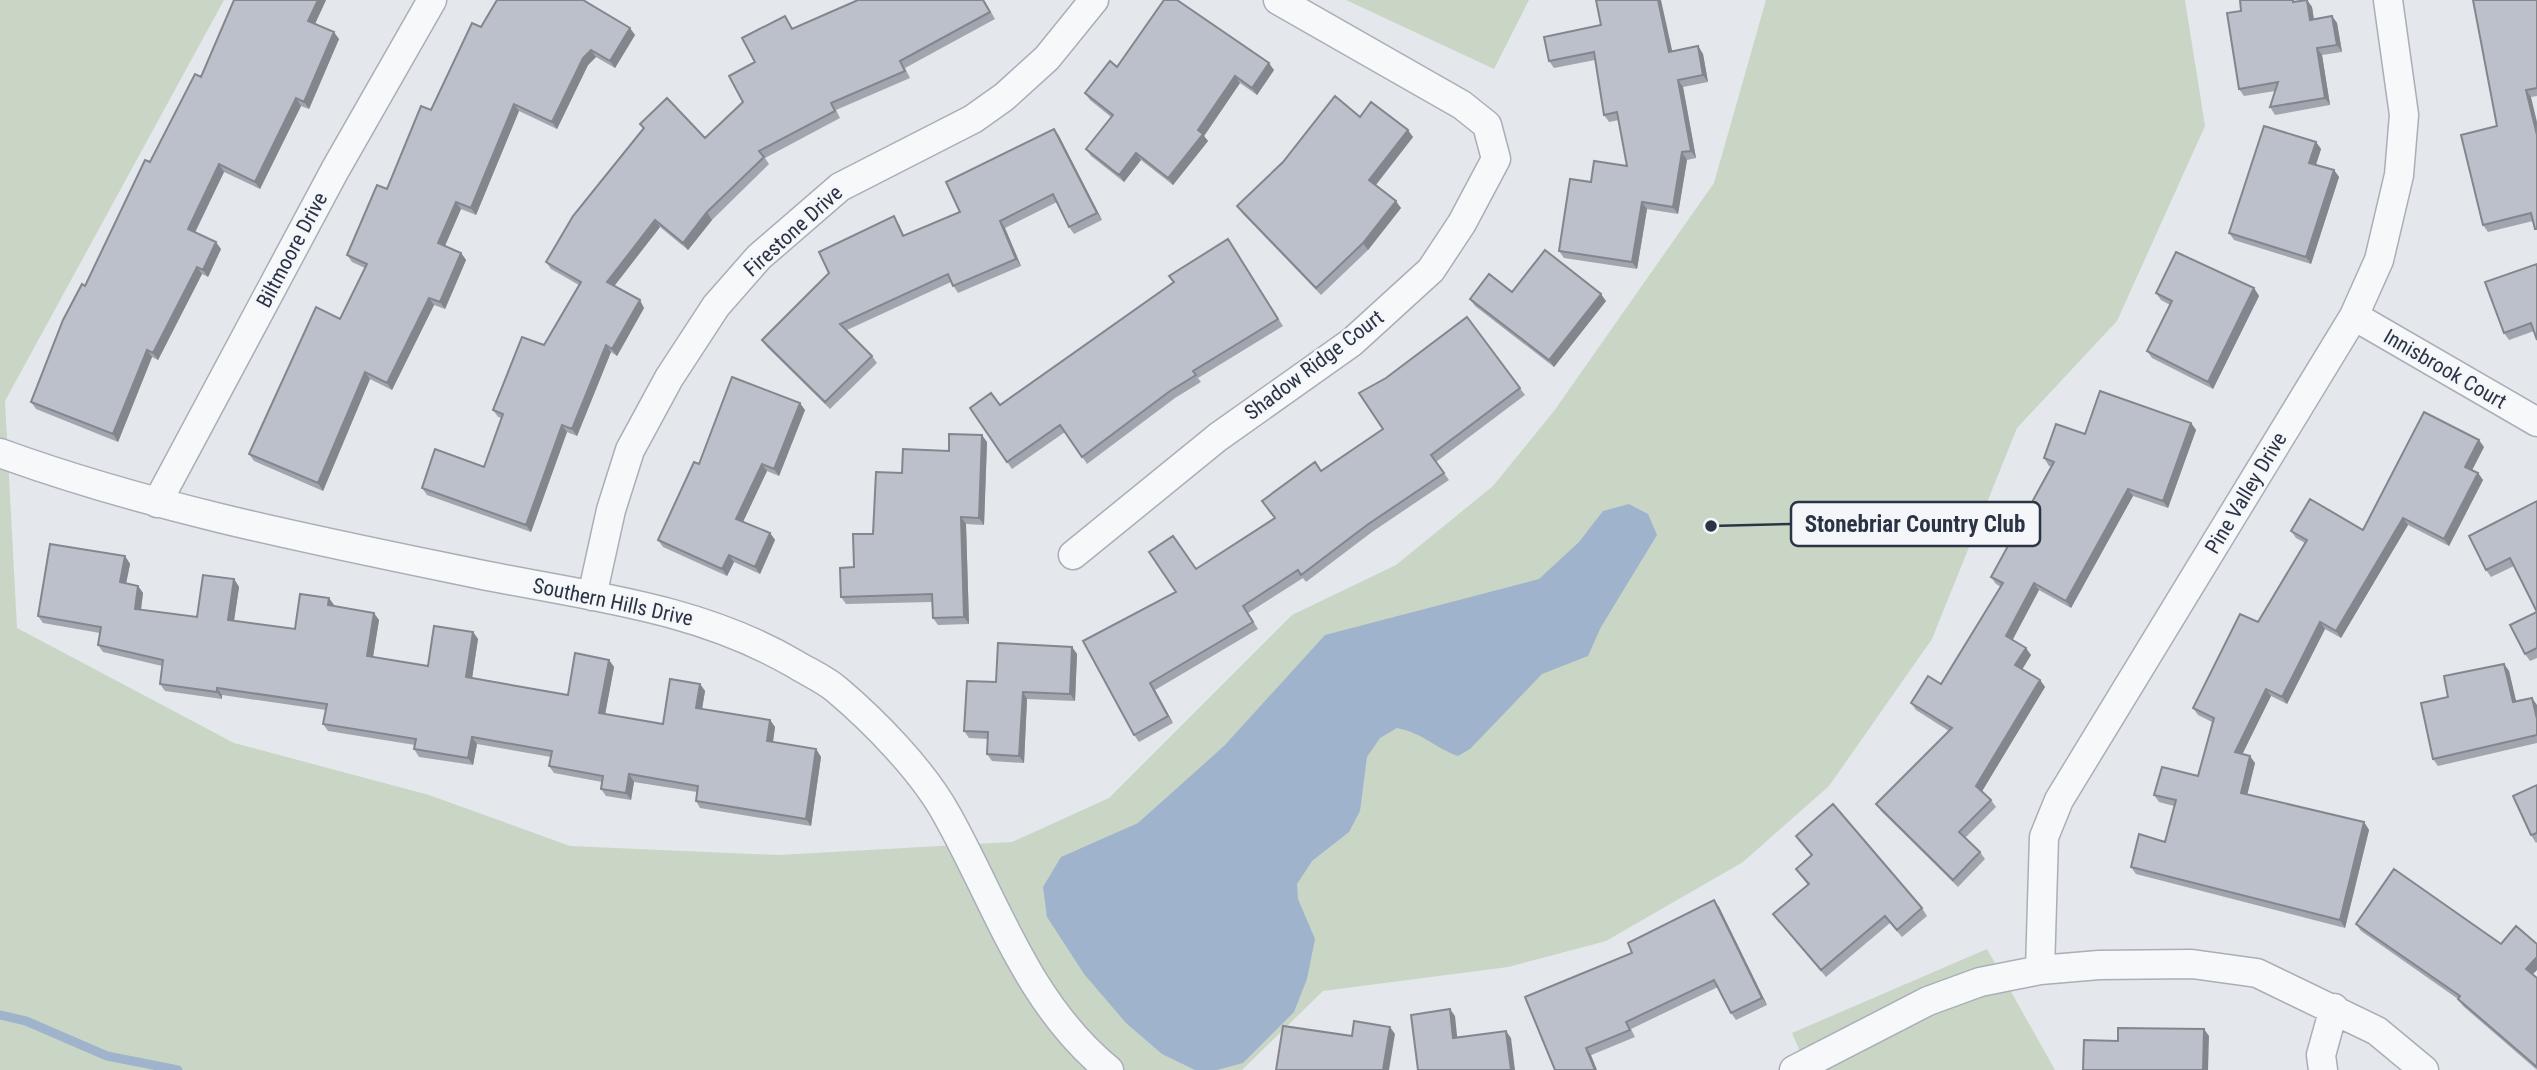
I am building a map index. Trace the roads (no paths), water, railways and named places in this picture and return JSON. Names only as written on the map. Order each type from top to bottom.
[{"type":"street","name":"Biltmoore Drive","points":[[156,503],[335,170],[432,0]]},
{"type":"street","name":"Firestone Drive","points":[[592,596],[611,510],[631,450],[669,378],[716,306],[759,257],[840,187],[973,119],[1004,97],[1046,58],[1094,0]]},
{"type":"street","name":"Shadow Ridge Court","points":[[1073,555],[1218,437],[1352,342],[1431,270],[1462,223],[1496,159],[1488,125],[1462,105],[1278,0]]},
{"type":"street","name":"Pine Valley Drive","points":[[2040,971],[2044,837],[2059,800],[2354,316],[2379,260],[2399,174],[2404,115],[2388,0]]},
{"type":"street","name":"Innisbrook Court","points":[[2354,316],[2537,422]]},
{"type":"street","name":"Southern Hills Drive","points":[[0,453],[156,503],[665,610],[729,630],[834,687],[896,750],[946,813],[1023,968],[1055,1013],[1109,1070]]},
{"type":"street","points":[[1794,1070],[1928,1000],[1980,982],[2040,971],[2099,965],[2192,964],[2257,973],[2334,1008],[2377,1031],[2413,1066]]},
{"type":"street","points":[[2323,1070],[2321,1055],[2334,1008]]},
{"type":"water","points":[[1629,504],[1648,514],[1657,535],[1601,627],[1588,656],[1542,674],[1470,749],[1458,756],[1397,728],[1380,738],[1367,757],[1360,811],[1349,832],[1312,861],[1297,884],[1298,899],[1315,939],[1307,979],[1294,1012],[1243,1063],[1217,1070],[1195,1070],[1162,1054],[1126,1023],[1084,974],[1047,917],[1043,887],[1061,857],[1138,823],[1224,746],[1325,635],[1539,579],[1579,542],[1603,511]]},
{"type":"waterway","points":[[0,1015],[26,1021],[107,1056],[178,1070]]},
{"type":"place","name":"Stonebriar Country Club","points":[[1711,526]]}]
